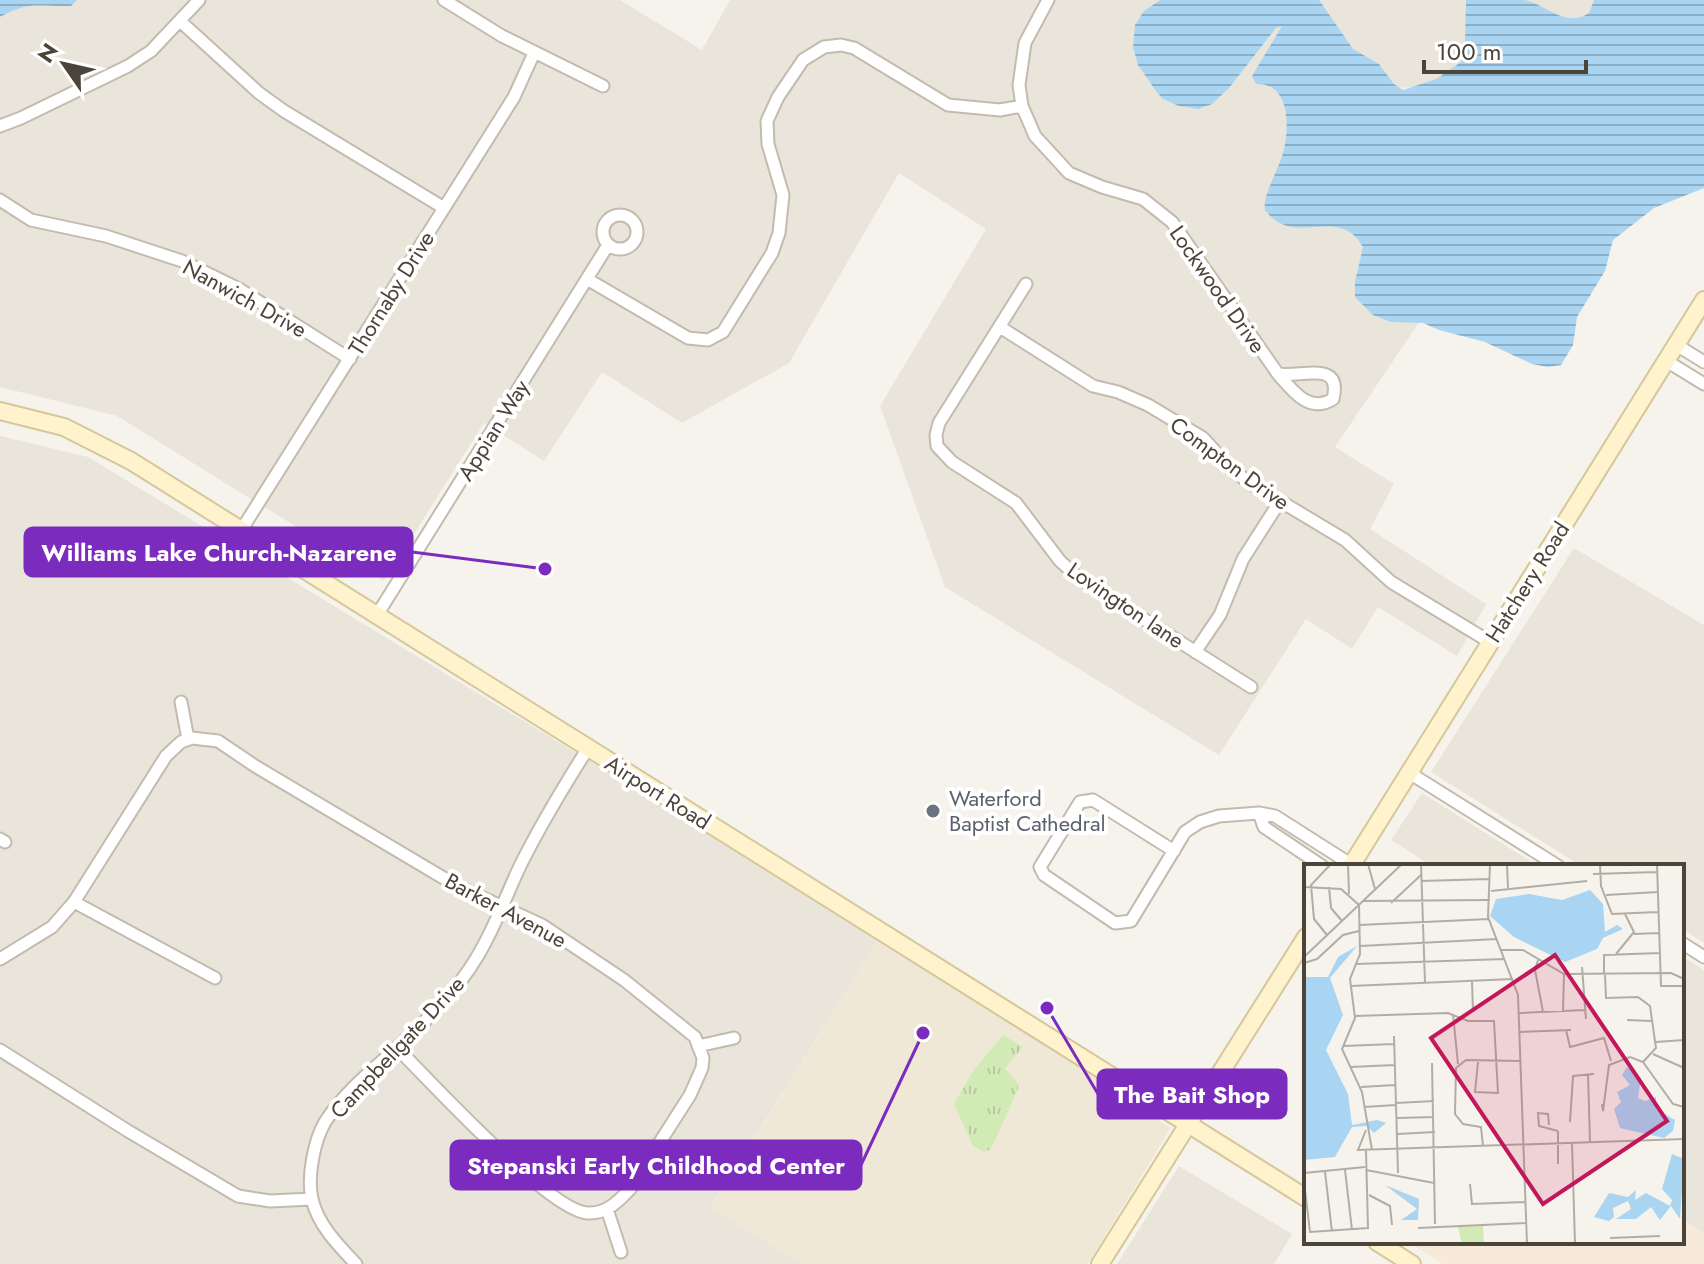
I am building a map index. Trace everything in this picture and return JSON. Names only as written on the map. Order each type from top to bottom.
[{"type":"street","points":[[0,126],[128,66],[151,51],[199,0]]},
{"type":"street","points":[[444,0],[534,53],[603,86]]},
{"type":"street","name":"Lockwood Drive","points":[[1048,0],[1025,43],[1019,85],[1022,106],[1035,136],[1069,173],[1143,199],[1172,222],[1278,374],[1302,399],[1312,404],[1323,405],[1333,399],[1335,388],[1332,379],[1322,373],[1278,374]]},
{"type":"street","points":[[180,21],[259,93],[284,111],[444,208]]},
{"type":"street","points":[[587,279],[688,338],[708,340],[723,332],[772,253],[779,233],[783,195],[768,144],[767,121],[778,97],[803,60],[824,47],[841,45],[854,48],[948,105],[1000,110],[1022,106]]},
{"type":"street","name":"Thornaby Drive","points":[[242,529],[514,97],[534,53]]},
{"type":"street","name":"Nanwich Drive","points":[[0,200],[31,220],[106,236],[182,261],[239,289],[350,359]]},
{"type":"street","name":"Appian Way","points":[[377,615],[608,245]]},
{"type":"street","name":"Lovington lane","points":[[1026,284],[939,423],[937,446],[952,462],[1016,503],[1060,561],[1079,578],[1251,687]]},
{"type":"street","name":"Hatchery Road","points":[[1353,864],[1704,300]]},
{"type":"street","name":"Compton Drive","points":[[1000,327],[1093,386],[1118,392],[1148,405],[1203,438],[1232,470],[1345,540],[1391,582],[1490,642]]},
{"type":"street","points":[[1675,344],[1704,362]]},
{"type":"street","points":[[1665,360],[1704,384]]},
{"type":"street","name":"Airport Road","points":[[0,411],[49,422],[88,438],[242,529],[1304,1197]]},
{"type":"street","points":[[1195,652],[1220,615],[1243,559],[1280,501]]},
{"type":"street","points":[[0,959],[52,927],[74,902],[166,756],[188,739],[181,702]]},
{"type":"street","name":"Barker Avenue","points":[[188,739],[218,741],[457,886],[542,925],[624,980],[695,1037],[698,1046]]},
{"type":"street","name":"Campbellgate Drive","points":[[356,1264],[329,1236],[312,1199],[311,1176],[318,1138],[325,1124],[361,1080],[456,987],[478,957],[535,837],[588,748]]},
{"type":"street","points":[[1408,772],[1555,864]]},
{"type":"street","points":[[1174,851],[1093,800],[1080,802],[1040,867],[1044,875],[1115,923],[1131,921],[1174,851],[1185,832],[1200,822],[1219,816],[1259,813],[1275,816],[1349,864]]},
{"type":"street","points":[[1259,813],[1264,827],[1319,864]]},
{"type":"street","points":[[74,902],[215,978]]},
{"type":"street","points":[[1100,1264],[1304,940]]},
{"type":"street","points":[[1684,944],[1704,957]]},
{"type":"street","points":[[397,1048],[491,1144],[557,1199],[573,1209],[589,1213],[607,1209],[630,1189],[690,1095],[702,1068],[703,1058],[698,1046],[734,1038]]},
{"type":"street","points":[[0,1050],[238,1196],[270,1201],[312,1199]]},
{"type":"street","points":[[607,1209],[621,1252]]},
{"type":"street","points":[[1380,1244],[1412,1264]]},
{"type":"shaded area","points":[[0,0],[620,0],[702,50],[730,0],[1674,0],[1622,71],[1319,94],[1451,275],[1335,447],[1394,484],[1370,529],[1486,604],[1457,656],[1378,607],[1352,649],[1306,619],[1219,755],[945,587],[880,406],[986,229],[899,173],[789,363],[682,423],[602,372],[544,461],[484,423],[384,581],[117,416],[0,387]]},
{"type":"shaded area","points":[[0,436],[88,457],[880,937],[711,1207],[801,1264],[0,1264]]},
{"type":"shaded area","points":[[1574,548],[1704,625],[1704,943],[1684,930],[1684,864],[1578,864],[1431,772]]},
{"type":"shaded area","points":[[1422,793],[1535,864],[1429,864],[1391,840]]},
{"type":"shaded area","points":[[880,937],[1171,1128],[1088,1264],[801,1264],[711,1208]]},
{"type":"shaded area","points":[[1684,957],[1704,970],[1704,1233],[1684,1220]]},
{"type":"shaded area","points":[[1179,1166],[1292,1234],[1274,1264],[1117,1264]]},
{"type":"shaded area","points":[[1684,1220],[1704,1233],[1704,1264],[1442,1264],[1411,1244],[1684,1244]]},
{"type":"green space","points":[[1003,1035],[1023,1047],[1005,1068],[1018,1084],[1018,1089],[991,1149],[984,1152],[973,1146],[954,1104],[973,1071]]},
{"type":"water","points":[[0,0],[77,0],[71,6],[27,6],[0,17]]},
{"type":"water","points":[[1160,0],[1319,0],[1353,49],[1379,64],[1394,84],[1403,90],[1436,79],[1461,62],[1465,45],[1466,0],[1524,0],[1572,18],[1589,13],[1594,0],[1704,0],[1704,188],[1654,208],[1613,240],[1605,271],[1577,317],[1573,345],[1561,365],[1548,367],[1532,364],[1485,342],[1423,323],[1391,322],[1373,315],[1355,297],[1363,247],[1353,234],[1341,228],[1289,226],[1277,221],[1265,210],[1268,190],[1283,153],[1287,131],[1285,108],[1276,90],[1256,84],[1252,76],[1282,26],[1276,28],[1229,88],[1212,104],[1198,109],[1179,106],[1163,99],[1156,91],[1138,65],[1133,47],[1135,25],[1144,11]]},
{"type":"place","name":"Williams Lake Church-Nazarene","points":[[545,569]]},
{"type":"place","name":"Waterford Baptist Cathedral","points":[[933,811]]},
{"type":"place","name":"The Bait Shop","points":[[1047,1008]]},
{"type":"place","name":"Stepanski Early Childhood Center","points":[[923,1033]]}]
